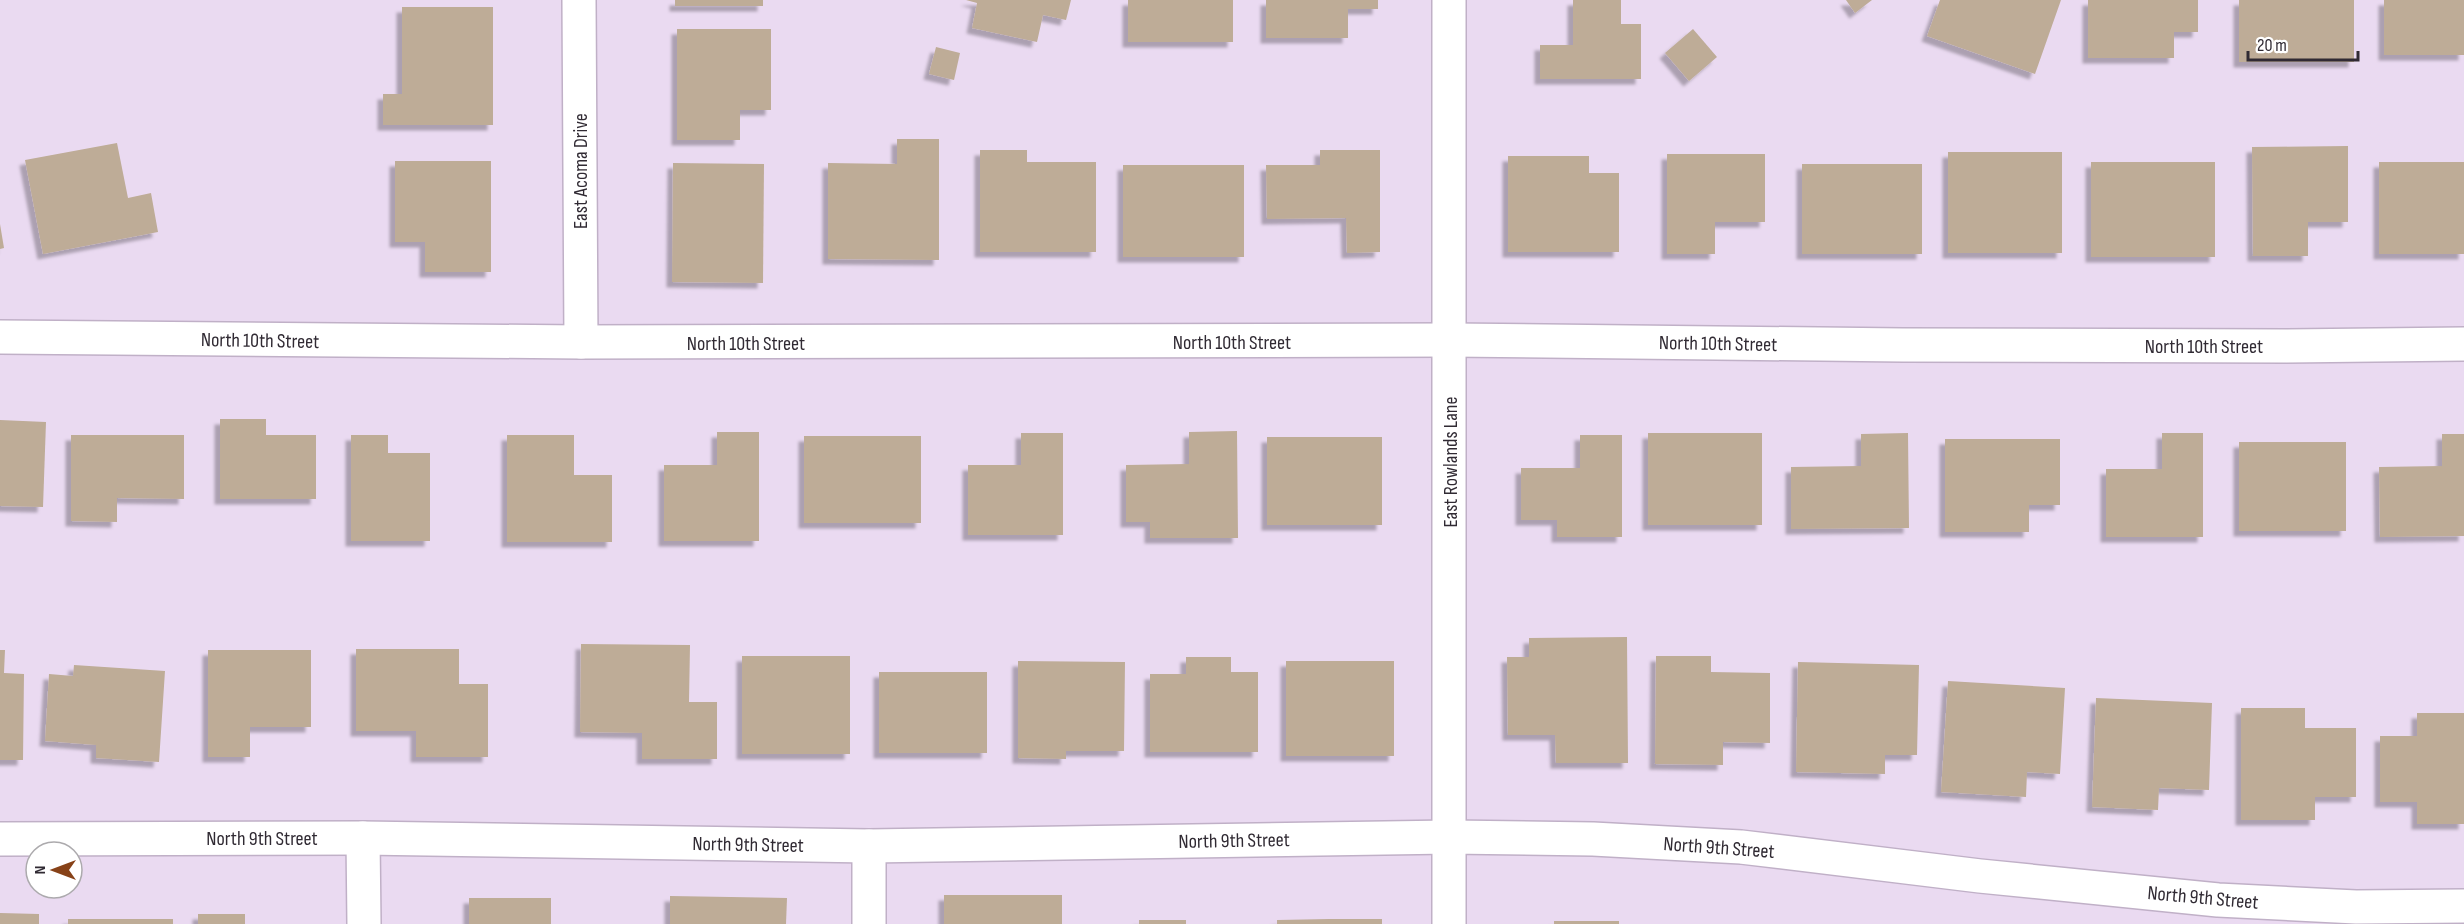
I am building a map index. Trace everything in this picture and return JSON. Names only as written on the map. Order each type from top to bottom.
[{"type":"street","name":"East Acoma Drive","points":[[579,0],[580,342]]},
{"type":"street","name":"East Rowlands Lane","points":[[1449,0],[1449,924]]},
{"type":"street","name":"North 10th Street","points":[[0,337],[580,342],[1450,340],[1927,345],[2464,344]]},
{"type":"street","name":"North 9th Street","points":[[0,839],[363,838],[869,846],[1450,837],[1593,839],[1741,847],[1980,876],[2218,900],[2356,907],[2464,906]]},
{"type":"street","points":[[363,838],[364,924]]},
{"type":"street","points":[[869,846],[869,924]]},
{"type":"building","points":[[675,0],[763,0],[763,6],[675,6]]},
{"type":"building","points":[[966,0],[1071,0],[1066,20],[1043,15],[1037,42],[972,28],[977,3]]},
{"type":"building","points":[[1128,0],[1233,0],[1233,42],[1128,42]]},
{"type":"building","points":[[1266,0],[1378,0],[1378,9],[1348,9],[1348,38],[1266,38]]},
{"type":"building","points":[[1573,0],[1621,0],[1621,24],[1641,24],[1641,79],[1540,79],[1540,45],[1573,45]]},
{"type":"building","points":[[1846,0],[1872,0],[1855,13]]},
{"type":"building","points":[[1940,0],[2061,0],[2035,74],[1927,36]]},
{"type":"building","points":[[2088,0],[2198,0],[2198,32],[2174,32],[2174,58],[2088,58]]},
{"type":"building","points":[[2239,0],[2354,0],[2354,62],[2239,62]]},
{"type":"building","points":[[2384,0],[2464,0],[2464,55],[2384,55]]},
{"type":"building","points":[[402,7],[493,7],[493,125],[383,125],[383,94],[402,94]]},
{"type":"building","points":[[677,29],[771,29],[771,110],[740,110],[740,140],[677,140]]},
{"type":"building","points":[[1693,29],[1717,57],[1689,81],[1665,53]]},
{"type":"building","points":[[936,47],[960,53],[954,80],[929,74]]},
{"type":"building","points":[[897,139],[939,139],[939,260],[828,259],[828,163],[897,164]]},
{"type":"building","points":[[117,143],[128,198],[151,193],[158,232],[43,254],[25,160]]},
{"type":"building","points":[[2348,146],[2348,222],[2308,222],[2308,256],[2253,256],[2252,147]]},
{"type":"building","points":[[980,150],[1027,150],[1027,162],[1096,162],[1096,252],[980,252]]},
{"type":"building","points":[[1320,150],[1380,150],[1380,252],[1347,253],[1346,218],[1267,219],[1266,165],[1320,165]]},
{"type":"building","points":[[1948,152],[2062,152],[2062,253],[1948,253]]},
{"type":"building","points":[[1667,154],[1765,154],[1765,222],[1715,222],[1715,254],[1667,254]]},
{"type":"building","points":[[1508,156],[1589,156],[1589,173],[1619,173],[1619,252],[1508,252]]},
{"type":"building","points":[[395,161],[491,161],[491,272],[425,272],[425,242],[395,242]]},
{"type":"building","points":[[2091,162],[2215,162],[2215,257],[2091,257]]},
{"type":"building","points":[[2379,162],[2464,162],[2464,254],[2379,254]]},
{"type":"building","points":[[673,163],[764,164],[763,283],[672,282]]},
{"type":"building","points":[[1802,164],[1922,164],[1922,254],[1802,254]]},
{"type":"building","points":[[1123,165],[1244,165],[1244,257],[1123,257]]},
{"type":"building","points":[[0,224],[4,248],[0,249]]},
{"type":"building","points":[[220,419],[266,419],[266,435],[316,435],[316,499],[220,499]]},
{"type":"building","points":[[0,420],[46,422],[43,507],[0,506]]},
{"type":"building","points":[[1237,431],[1238,538],[1150,538],[1150,522],[1126,522],[1126,465],[1189,464],[1189,432]]},
{"type":"building","points":[[717,432],[759,432],[759,541],[664,541],[664,465],[717,465]]},
{"type":"building","points":[[1021,433],[1063,433],[1063,535],[968,535],[968,465],[1021,465]]},
{"type":"building","points":[[1648,433],[1762,433],[1762,525],[1648,525]]},
{"type":"building","points":[[1908,433],[1909,528],[1791,529],[1791,467],[1861,466],[1861,434]]},
{"type":"building","points":[[2162,433],[2203,433],[2203,537],[2106,537],[2106,469],[2162,469]]},
{"type":"building","points":[[2442,434],[2464,434],[2464,536],[2380,537],[2379,467],[2442,466]]},
{"type":"building","points":[[71,435],[184,435],[184,499],[117,498],[117,522],[71,521]]},
{"type":"building","points":[[351,435],[388,435],[388,453],[430,453],[430,541],[351,541]]},
{"type":"building","points":[[507,435],[574,435],[574,475],[612,475],[612,542],[507,542]]},
{"type":"building","points":[[1580,435],[1622,435],[1622,537],[1557,537],[1557,520],[1521,520],[1521,468],[1580,468]]},
{"type":"building","points":[[804,436],[921,436],[921,523],[804,523]]},
{"type":"building","points":[[1267,437],[1382,437],[1382,525],[1267,525]]},
{"type":"building","points":[[1945,439],[2060,439],[2060,505],[2029,505],[2029,532],[1945,532]]},
{"type":"building","points":[[2239,442],[2346,442],[2346,531],[2239,531]]},
{"type":"building","points":[[1627,637],[1628,763],[1556,763],[1555,735],[1508,735],[1507,657],[1529,657],[1529,638]]},
{"type":"building","points":[[581,644],[690,645],[689,702],[717,702],[717,759],[642,759],[642,733],[580,732]]},
{"type":"building","points":[[356,649],[459,649],[459,684],[488,684],[488,757],[416,757],[416,731],[356,731]]},
{"type":"building","points":[[0,650],[5,650],[4,673],[24,674],[23,760],[0,760]]},
{"type":"building","points":[[208,650],[311,650],[311,727],[250,727],[250,757],[208,757]]},
{"type":"building","points":[[742,656],[850,656],[850,754],[742,754]]},
{"type":"building","points":[[1656,656],[1711,656],[1711,672],[1770,673],[1770,743],[1723,742],[1723,765],[1655,764]]},
{"type":"building","points":[[1186,657],[1231,657],[1231,672],[1258,672],[1258,752],[1150,752],[1150,674],[1186,674]]},
{"type":"building","points":[[1018,661],[1125,662],[1124,751],[1066,751],[1066,759],[1018,758]]},
{"type":"building","points":[[1286,661],[1394,661],[1394,756],[1286,756]]},
{"type":"building","points":[[1798,662],[1919,665],[1917,755],[1885,755],[1885,774],[1796,772]]},
{"type":"building","points":[[74,665],[165,671],[159,762],[96,758],[96,745],[45,741],[49,674],[73,676]]},
{"type":"building","points":[[879,672],[987,672],[987,753],[879,753]]},
{"type":"building","points":[[1948,681],[2065,688],[2060,774],[2027,772],[2026,797],[1941,792]]},
{"type":"building","points":[[2096,698],[2212,703],[2209,790],[2159,788],[2158,810],[2092,807]]},
{"type":"building","points":[[2241,708],[2305,708],[2305,728],[2356,728],[2356,797],[2315,797],[2315,820],[2241,820]]},
{"type":"building","points":[[2417,713],[2464,713],[2464,824],[2417,824],[2417,802],[2380,802],[2380,736],[2417,736]]},
{"type":"building","points":[[944,895],[1062,895],[1062,924],[944,924]]},
{"type":"building","points":[[670,896],[787,898],[786,924],[670,924]]},
{"type":"building","points":[[469,898],[551,898],[551,924],[469,924]]},
{"type":"building","points":[[0,913],[39,914],[39,924],[0,924]]},
{"type":"building","points":[[198,914],[245,914],[245,924],[198,924]]},
{"type":"building","points":[[68,919],[173,919],[173,924],[68,924]]},
{"type":"building","points":[[1382,919],[1382,924],[1277,924],[1277,920]]},
{"type":"building","points":[[1139,920],[1186,920],[1186,924],[1139,924]]},
{"type":"building","points":[[1554,921],[1619,921],[1619,924],[1554,924]]}]
